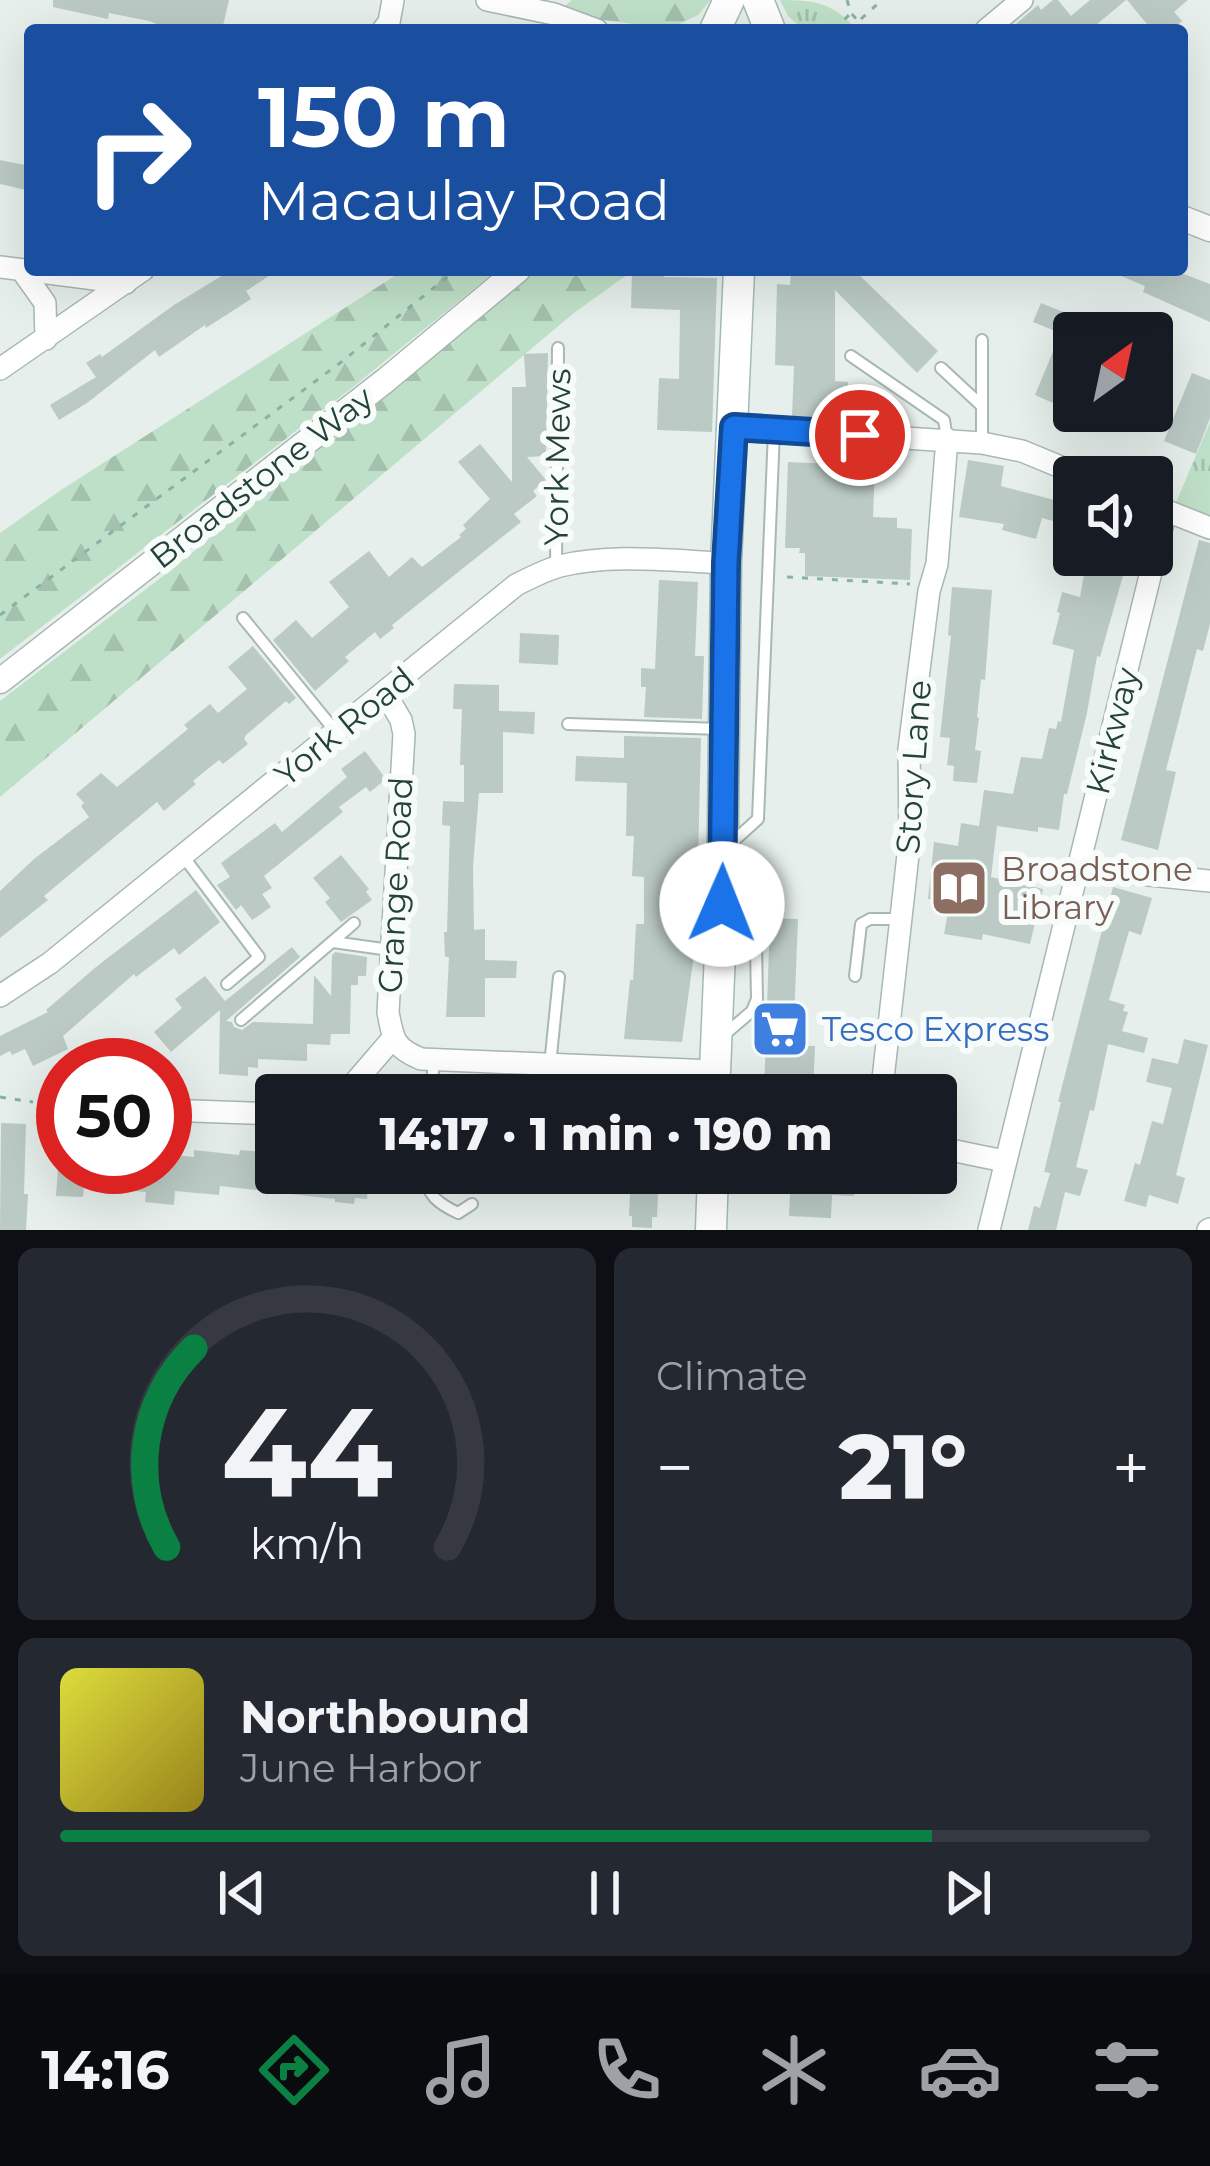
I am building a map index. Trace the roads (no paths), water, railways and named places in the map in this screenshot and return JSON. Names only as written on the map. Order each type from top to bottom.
[{"type":"main road","points":[[715,1068],[726,563],[740,276]]},
{"type":"main road","points":[[712,1194],[712,1230]]},
{"type":"street","points":[[487,0],[528,4],[581,24]]},
{"type":"street","points":[[993,24],[1022,0]]},
{"type":"street","points":[[11,270],[45,303],[46,338]]},
{"type":"street","points":[[0,369],[135,276]]},
{"type":"street","name":"Broadstone Way","points":[[0,681],[386,380],[511,276]]},
{"type":"street","points":[[734,427],[982,443],[1053,464]]},
{"type":"street","name":"Story Lane","points":[[884,1074],[910,837],[909,749],[937,564],[947,439]]},
{"type":"street","points":[[1173,513],[1210,528]]},
{"type":"street","name":"York Road","points":[[0,996],[50,964],[516,585],[556,567],[582,562],[726,563]]},
{"type":"street","name":"Kirkway","points":[[989,1230],[1144,576]]},
{"type":"street","name":"Grange Road","points":[[386,693],[404,734],[388,1012],[393,1038],[404,1052],[434,1060],[715,1068]]},
{"type":"street","points":[[1078,868],[1210,881]]},
{"type":"street","points":[[362,1074],[393,1038]]},
{"type":"street","points":[[192,1111],[255,1113]]},
{"type":"street","points":[[957,1151],[1004,1161]]},
{"type":"lane","points":[[982,340],[982,443]]},
{"type":"lane","name":"York Mews","points":[[556,567],[558,348]]},
{"type":"lane","points":[[851,356],[944,421],[947,439]]},
{"type":"lane","points":[[941,368],[982,406]]},
{"type":"lane","points":[[723,851],[758,819],[774,431]]},
{"type":"lane","points":[[243,618],[336,732]]},
{"type":"lane","points":[[568,724],[723,729]]},
{"type":"lane","points":[[183,856],[259,957],[227,983]]},
{"type":"lane","points":[[855,976],[861,924],[870,919],[902,920]]},
{"type":"lane","points":[[241,1020],[355,923]]},
{"type":"lane","points":[[333,942],[390,950]]},
{"type":"lane","points":[[550,1065],[559,977]]},
{"type":"lane","points":[[433,1074],[434,1060]]},
{"type":"lane","points":[[430,1194],[458,1213],[472,1204]]},
{"type":"place","name":"Broadstone Library","points":[[959,888]]},
{"type":"place","name":"Tesco Express","points":[[780,1029]]}]
